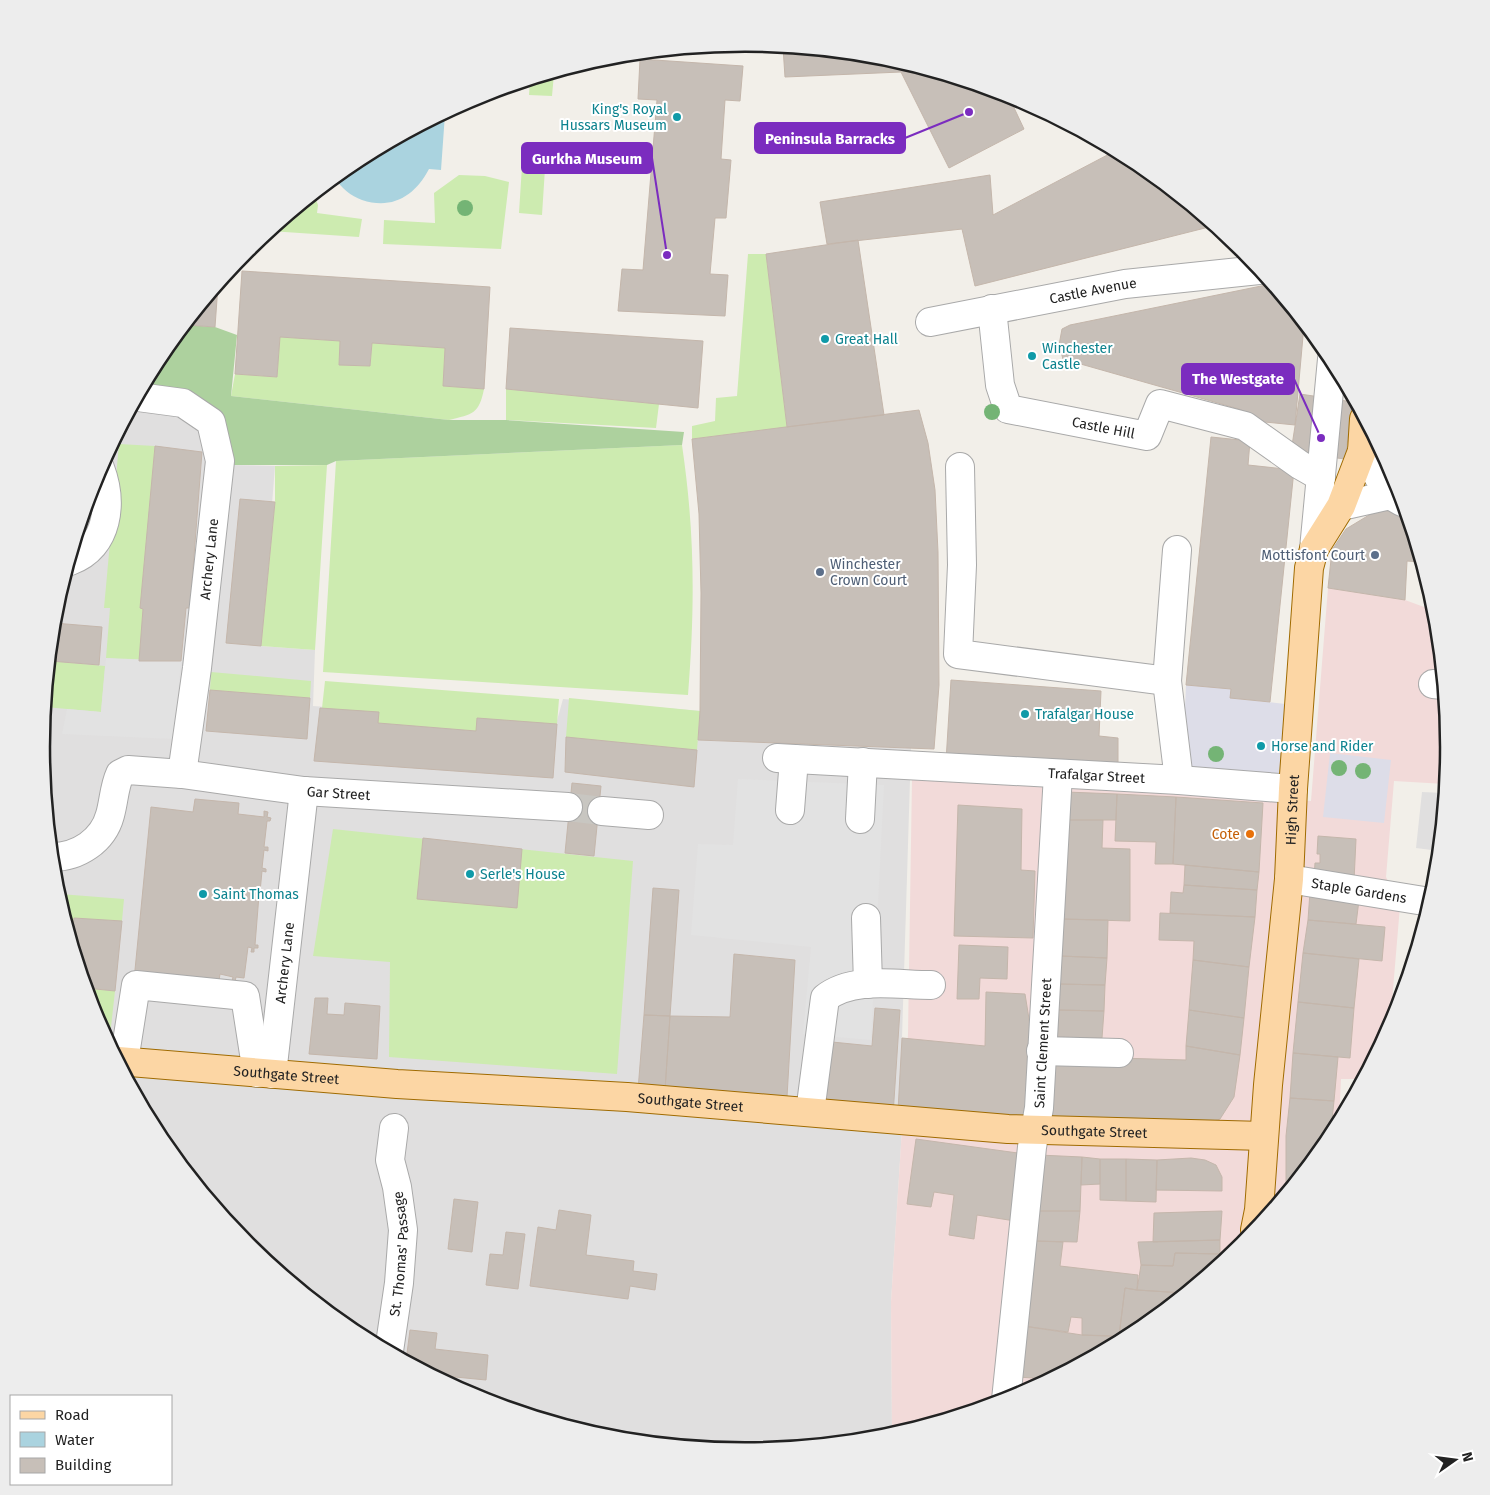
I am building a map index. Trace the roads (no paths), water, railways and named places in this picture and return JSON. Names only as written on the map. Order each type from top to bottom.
[{"type":"main road","name":"High Street","points":[[1259,1215],[1264,1136],[1290,879],[1293,789],[1309,568],[1314,549],[1340,506],[1362,451],[1363,431]]},
{"type":"main road","name":"Southgate Street","points":[[125,1061],[264,1074],[627,1097],[1008,1129],[1264,1136]]},
{"type":"street","name":"Castle Avenue","points":[[930,322],[1125,284],[1250,271]]},
{"type":"street","name":"Castle Hill","points":[[992,309],[1000,385],[1008,409],[1147,436],[1160,404],[1245,426],[1300,465],[1321,477]]},
{"type":"street","points":[[1314,549],[1331,373]]},
{"type":"street","name":"Archery Lane","points":[[145,397],[183,403],[211,422],[220,461],[197,668],[182,774]]},
{"type":"street","points":[[1362,451],[1391,491]]},
{"type":"street","points":[[960,467],[962,566],[958,654],[1167,681]]},
{"type":"street","points":[[77,558],[94,544],[104,524],[108,503],[103,482]]},
{"type":"street","points":[[1340,506],[1394,499]]},
{"type":"street","points":[[1177,550],[1167,681],[1179,780]]},
{"type":"street","name":"Trafalgar Street","points":[[790,810],[785,758],[1179,780],[1293,789]]},
{"type":"street","points":[[860,819],[863,762]]},
{"type":"street","name":"Gar Street","points":[[59,856],[81,851],[95,842],[104,830],[110,816],[120,774],[128,770],[182,774],[304,791],[568,807]]},
{"type":"street","name":"Saint Clement Street","points":[[1007,1392],[1034,1129],[1039,1108],[1058,774]]},
{"type":"street","name":"Archery Lane","points":[[264,1074],[304,791]]},
{"type":"street","points":[[602,811],[650,815]]},
{"type":"street","name":"Staple Gardens","points":[[1290,879],[1423,901]]},
{"type":"street","points":[[866,918],[868,984]]},
{"type":"street","points":[[810,1112],[825,998],[836,989],[858,984],[931,985]]},
{"type":"street","points":[[122,1055],[136,985],[245,996],[264,1074]]},
{"type":"street","points":[[1041,1051],[1119,1053]]},
{"type":"street","name":"St. Thomas' Passage","points":[[390,1345],[399,1283],[403,1230],[397,1187],[390,1160],[394,1128]]},
{"type":"water","points":[[445,121],[441,170],[429,169],[417,187],[402,198],[393,202],[373,203],[354,196],[340,185],[359,170],[398,146]]},
{"type":"tunnel","points":[[568,807],[602,811]]},
{"type":"place","name":"Peninsula Barracks","points":[[969,112]]},
{"type":"place","name":"King's Royal Hussars Museum","points":[[677,117]]},
{"type":"place","name":"Gurkha Museum","points":[[667,255]]},
{"type":"place","name":"Great Hall","points":[[825,339]]},
{"type":"place","name":"Winchester Castle","points":[[1032,356]]},
{"type":"place","name":"The Westgate","points":[[1321,438]]},
{"type":"place","name":"Mottisfont Court","points":[[1375,555]]},
{"type":"place","name":"Winchester Crown Court","points":[[820,572]]},
{"type":"place","name":"Trafalgar House","points":[[1025,714]]},
{"type":"place","name":"Horse and Rider","points":[[1261,746]]},
{"type":"place","name":"Cote","points":[[1250,834]]},
{"type":"place","name":"Serle's House","points":[[470,874]]},
{"type":"place","name":"Saint Thomas","points":[[203,894]]}]
